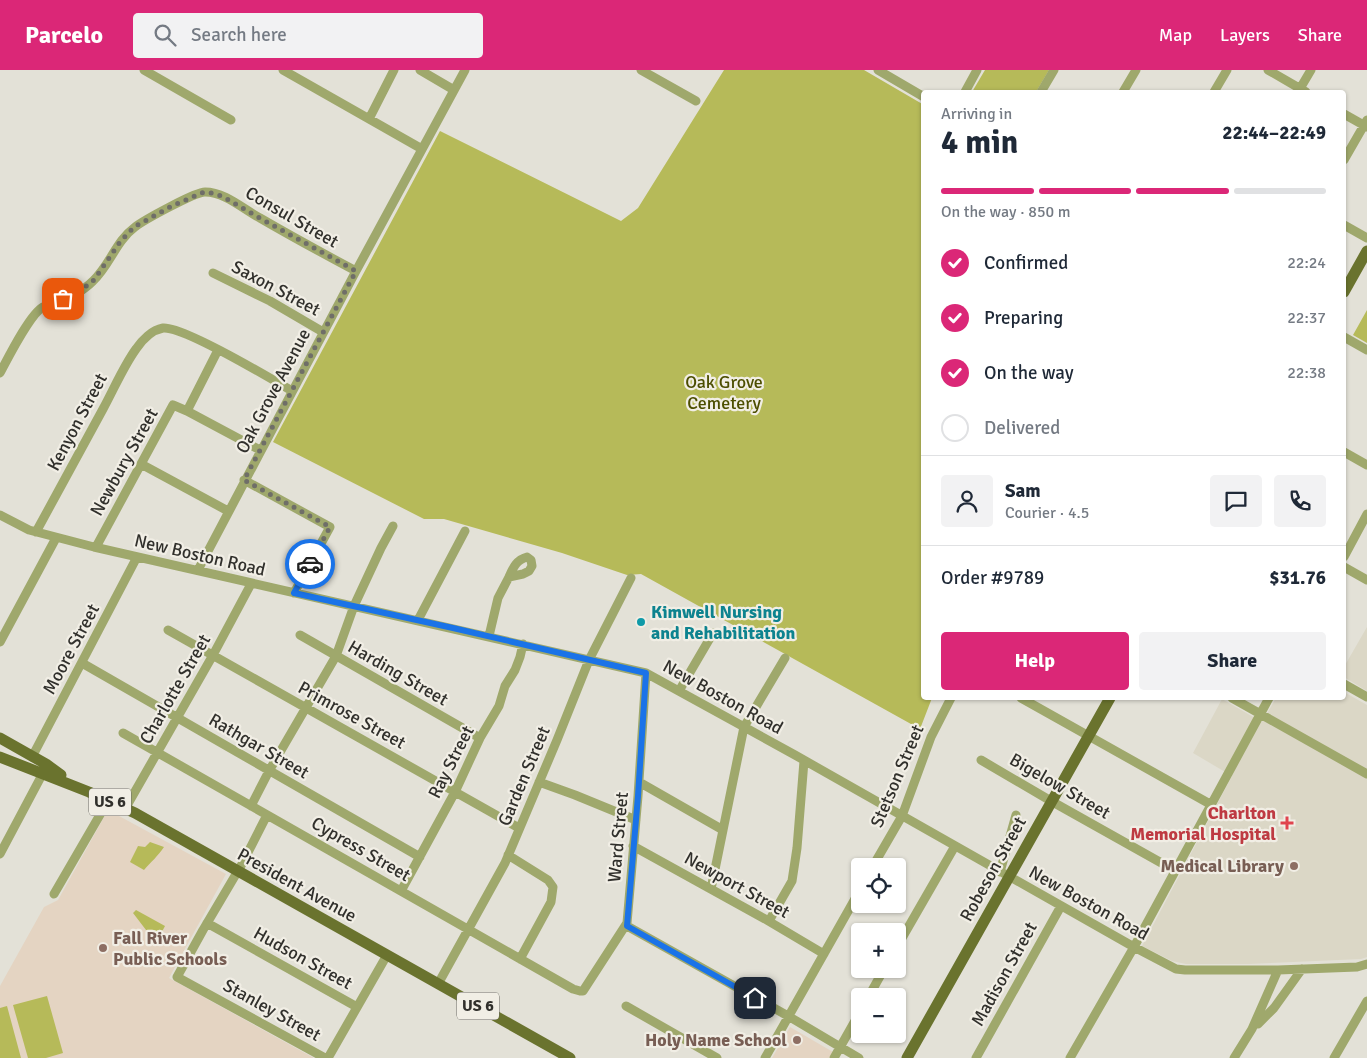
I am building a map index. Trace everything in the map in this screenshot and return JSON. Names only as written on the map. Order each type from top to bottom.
[{"type":"main road","points":[[1346,288],[1367,251]]},
{"type":"main road","name":"Robeson Street","points":[[907,1058],[1004,875],[1051,801],[1109,700]]},
{"type":"main road","points":[[0,738],[46,764],[79,788]]},
{"type":"main road","name":"President Avenue","points":[[0,757],[43,773],[125,809],[570,1058]]},
{"type":"street","points":[[144,70],[231,120]]},
{"type":"street","points":[[283,70],[300,74],[369,119],[422,149]]},
{"type":"street","points":[[369,119],[394,70]]},
{"type":"street","points":[[420,70],[454,90]]},
{"type":"street","name":"Oak Grove Avenue","points":[[198,570],[323,332],[465,70]]},
{"type":"street","points":[[641,70],[696,101]]},
{"type":"street","points":[[878,70],[921,95]]},
{"type":"street","points":[[965,90],[978,70]]},
{"type":"street","points":[[1042,90],[1054,70]]},
{"type":"street","points":[[1124,90],[1136,70]]},
{"type":"street","points":[[1215,90],[1227,70]]},
{"type":"street","points":[[1268,70],[1299,90]]},
{"type":"street","points":[[1301,90],[1311,70]]},
{"type":"street","points":[[1346,115],[1366,124],[1346,157]]},
{"type":"street","name":"Consul Street","points":[[0,373],[34,315],[42,307],[75,295],[96,278],[120,242],[134,227],[172,206],[204,192],[217,194],[229,200],[356,271]]},
{"type":"street","points":[[1346,226],[1367,238]]},
{"type":"street","name":"Saxon Street","points":[[213,273],[323,332]]},
{"type":"street","name":"Kenyon Street","points":[[36,532],[125,367],[145,338],[163,328],[180,331],[218,350]]},
{"type":"street","points":[[1346,338],[1367,350]]},
{"type":"street","points":[[260,450],[187,411],[218,350],[292,391]]},
{"type":"street","name":"Newbury Street","points":[[96,547],[173,405],[187,411]]},
{"type":"street","points":[[1346,453],[1367,465]]},
{"type":"street","points":[[141,464],[228,511]]},
{"type":"street","points":[[244,480],[330,527],[294,593]]},
{"type":"street","points":[[1346,553],[1367,514]]},
{"type":"street","name":"New Boston Road","points":[[0,515],[30,530],[56,538],[646,673],[1004,875],[1176,969],[1278,970],[1367,964]]},
{"type":"street","points":[[251,806],[269,771],[336,656],[354,606],[393,526]]},
{"type":"street","points":[[418,620],[465,531]]},
{"type":"street","points":[[0,642],[56,538]]},
{"type":"street","name":"Moore Street","points":[[32,757],[137,557]]},
{"type":"street","points":[[1346,568],[1367,580]]},
{"type":"street","points":[[489,636],[498,598],[509,577]]},
{"type":"street","name":"Garden Street","points":[[438,984],[508,855],[589,660],[631,578]]},
{"type":"street","name":"Charlotte Street","points":[[125,809],[213,655],[251,584]]},
{"type":"street","name":"Primrose Street","points":[[168,630],[519,828]]},
{"type":"street","points":[[679,691],[713,633]]},
{"type":"street","name":"Harding Street","points":[[300,635],[480,738]]},
{"type":"street","name":"Ray Street","points":[[401,891],[455,792],[480,738],[499,706],[506,686],[515,670],[523,644]]},
{"type":"street","points":[[711,889],[744,727],[784,658]]},
{"type":"street","name":"Rathgar Street","points":[[82,663],[420,857]]},
{"type":"street","name":"Ward Street","points":[[583,991],[627,923],[646,673]]},
{"type":"street","points":[[1346,685],[1367,697]]},
{"type":"street","name":"Stetson Street","points":[[878,858],[902,816],[930,737],[950,700]]},
{"type":"street","points":[[1236,700],[1367,774]]},
{"type":"street","points":[[1070,1058],[1134,947],[1174,870],[1268,700]]},
{"type":"street","points":[[1034,701],[1210,804]]},
{"type":"street","name":"Cypress Street","points":[[123,733],[573,989],[583,991]]},
{"type":"street","name":"Bigelow Street","points":[[981,760],[1174,870]]},
{"type":"street","points":[[769,921],[792,881],[797,848],[804,761]]},
{"type":"street","points":[[0,854],[43,773]]},
{"type":"street","points":[[539,782],[636,820]]},
{"type":"street","points":[[639,782],[723,830]]},
{"type":"street","points":[[54,894],[108,801]]},
{"type":"street","points":[[1004,875],[1016,814]]},
{"type":"street","points":[[207,923],[267,815]]},
{"type":"street","name":"Newport Street","points":[[633,846],[769,921],[824,954]]},
{"type":"street","points":[[906,931],[954,846]]},
{"type":"street","points":[[508,855],[548,880],[553,887],[551,902],[520,959]]},
{"type":"street","points":[[764,1058],[851,906]]},
{"type":"street","name":"Madison Street","points":[[976,1058],[1061,906]]},
{"type":"street","name":"Stanley Street","points":[[207,923],[177,977],[326,1058]]},
{"type":"street","name":"Hudson Street","points":[[207,923],[357,1007]]},
{"type":"street","points":[[627,923],[627,926],[859,1058]]},
{"type":"street","points":[[326,1058],[387,955]]},
{"type":"street","points":[[1252,1029],[1274,1008],[1302,969]]},
{"type":"street","points":[[1234,1058],[1252,1029],[1278,970]]},
{"type":"street","points":[[1334,1058],[1367,1001]]},
{"type":"street","points":[[626,1006],[717,1058]]},
{"type":"street","points":[[834,1058],[851,1028]]},
{"type":"shaded area","points":[[1367,627],[1367,691],[1346,678],[1346,664]]},
{"type":"shaded area","name":"Charlton Memorial Hospital","points":[[1346,693],[1367,705],[1367,957],[1361,959],[1249,964],[1186,964],[1172,961],[1142,946],[1232,776],[1193,753],[1221,700],[1262,722],[1275,700],[1346,700]]},
{"type":"shaded area","name":"Fall River Public Schools","points":[[108,810],[226,874],[169,978],[314,1058],[0,1058],[0,986],[44,907],[58,900]]},
{"type":"shaded area","name":"Holy Name School","points":[[790,1027],[833,1052],[829,1058],[772,1058]]},
{"type":"green space","name":"Oak Grove Cemetery","points":[[724,70],[864,70],[921,103],[921,700],[931,700],[920,729],[641,574],[627,575],[562,553],[444,519],[424,519],[273,442],[440,131],[621,221],[638,208]]},
{"type":"green space","points":[[985,70],[1049,70],[1037,90],[973,90]]},
{"type":"green space","points":[[1367,310],[1367,343],[1353,335]]},
{"type":"green space","points":[[150,842],[164,847],[144,870],[130,862],[138,846],[145,847]]},
{"type":"green space","points":[[136,910],[165,926],[156,943],[133,913]]},
{"type":"green space","points":[[47,996],[63,1053],[46,1058],[28,1058],[13,1005]]},
{"type":"green space","points":[[7,1006],[21,1058],[0,1058],[0,1008]]},
{"type":"way so far","points":[[63,299],[75,295],[94,280],[120,242],[134,227],[172,206],[204,192],[217,194],[229,200],[356,271],[244,480],[330,527],[310,564]]},
{"type":"place","name":"Kimwell Nursing and Rehabilitation","points":[[641,622]]},
{"type":"place","name":"Charlton Memorial Hospital","points":[[1287,823]]},
{"type":"place","name":"Medical Library","points":[[1294,866]]},
{"type":"place","name":"Fall River Public Schools","points":[[103,948]]},
{"type":"place","name":"Holy Name School","points":[[797,1040]]},
{"type":"route","points":[[310,564],[294,593],[646,673],[627,926],[755,998]]}]
